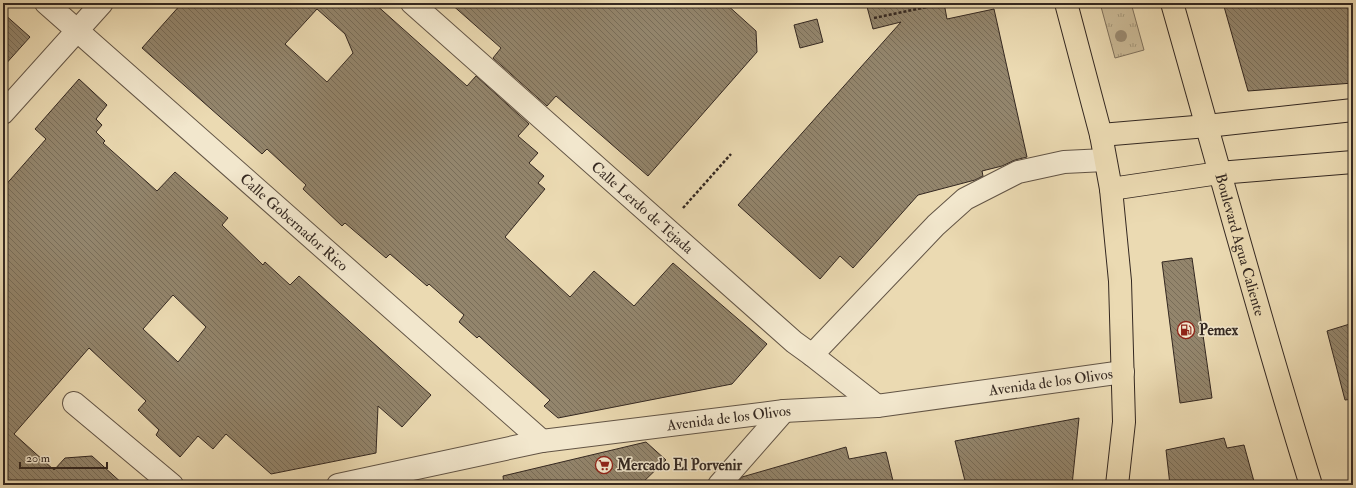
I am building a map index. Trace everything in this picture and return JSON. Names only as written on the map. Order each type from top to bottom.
[{"type":"main road","points":[[1066,3],[1101,135],[1111,188],[1120,281],[1123,372],[1124,422],[1117,485]]},
{"type":"main road","name":"Boulevard Agua Caliente","points":[[1172,3],[1219,173],[1288,412],[1311,485]]},
{"type":"main road","points":[[1101,135],[1207,126],[1353,110]]},
{"type":"main road","points":[[1111,188],[1219,173],[1353,162]]},
{"type":"street","name":"Calle Gobernador Rico","points":[[46,3],[542,441]]},
{"type":"street","points":[[3,113],[102,3]]},
{"type":"street","name":"Calle Lerdo de Tejada","points":[[412,3],[794,342],[877,406]]},
{"type":"street","points":[[812,355],[936,225],[965,199],[1018,172],[1064,162],[1105,160]]},
{"type":"street","name":"Avenida de los Olivos","points":[[338,485],[542,441],[784,411],[877,406],[1123,372]]},
{"type":"street","points":[[74,403],[172,485]]},
{"type":"street","points":[[719,485],[784,411]]},
{"type":"path","points":[[874,18],[941,4]]},
{"type":"path","points":[[682,210],[731,154]]},
{"type":"green space","points":[[1100,3],[1131,3],[1144,50],[1115,58]]},
{"type":"building","points":[[182,3],[374,3],[467,86],[476,76],[529,124],[518,136],[538,153],[529,163],[544,176],[538,183],[545,189],[505,237],[570,297],[594,271],[634,306],[673,263],[767,344],[732,384],[558,418],[544,406],[550,400],[479,336],[477,338],[459,322],[464,315],[429,284],[427,286],[390,254],[386,258],[345,223],[342,226],[303,189],[306,185],[267,149],[262,154],[142,48]],"holes":[[[317,9],[345,34],[353,53],[327,82],[285,44]]]},
{"type":"building","points":[[450,3],[725,3],[756,31],[757,52],[648,176],[556,96],[547,106],[493,58],[501,48]]},
{"type":"building","points":[[866,3],[944,3],[947,19],[994,9],[1027,157],[982,171],[983,176],[975,180],[918,195],[853,268],[840,256],[820,279],[738,205],[901,22],[873,29]]},
{"type":"building","points":[[1223,3],[1353,3],[1353,83],[1248,91]]},
{"type":"building","points":[[3,13],[30,37],[3,67]]},
{"type":"building","points":[[817,19],[823,42],[800,48],[794,25]]},
{"type":"building","points":[[79,79],[107,105],[96,119],[102,125],[96,132],[105,141],[103,143],[157,191],[175,172],[228,218],[222,225],[263,265],[265,262],[290,285],[299,276],[431,395],[402,427],[378,406],[376,453],[271,474],[226,434],[213,449],[198,436],[180,457],[156,435],[159,430],[138,410],[146,401],[89,348],[14,434],[54,470],[65,458],[92,456],[124,485],[3,485],[3,188],[46,139],[35,129]],"holes":[[[173,295],[206,327],[178,362],[143,329]]]},
{"type":"building","name":"Pemex","points":[[1192,258],[1212,398],[1180,403],[1162,262]]},
{"type":"building","points":[[1353,323],[1353,399],[1345,400],[1327,331]]},
{"type":"building","points":[[1079,418],[1072,485],[966,485],[955,441]]},
{"type":"building","points":[[1224,438],[1227,448],[1244,445],[1255,485],[1170,485],[1166,450]]},
{"type":"building","name":"Mercado El Porvenir","points":[[646,442],[666,460],[640,485],[504,485],[503,476]]},
{"type":"building","points":[[846,447],[849,459],[886,452],[894,485],[739,485],[738,482],[742,477]]},
{"type":"place","name":"Pemex","points":[[1186,330]]},
{"type":"place","name":"Mercado El Porvenir","points":[[604,465]]}]
